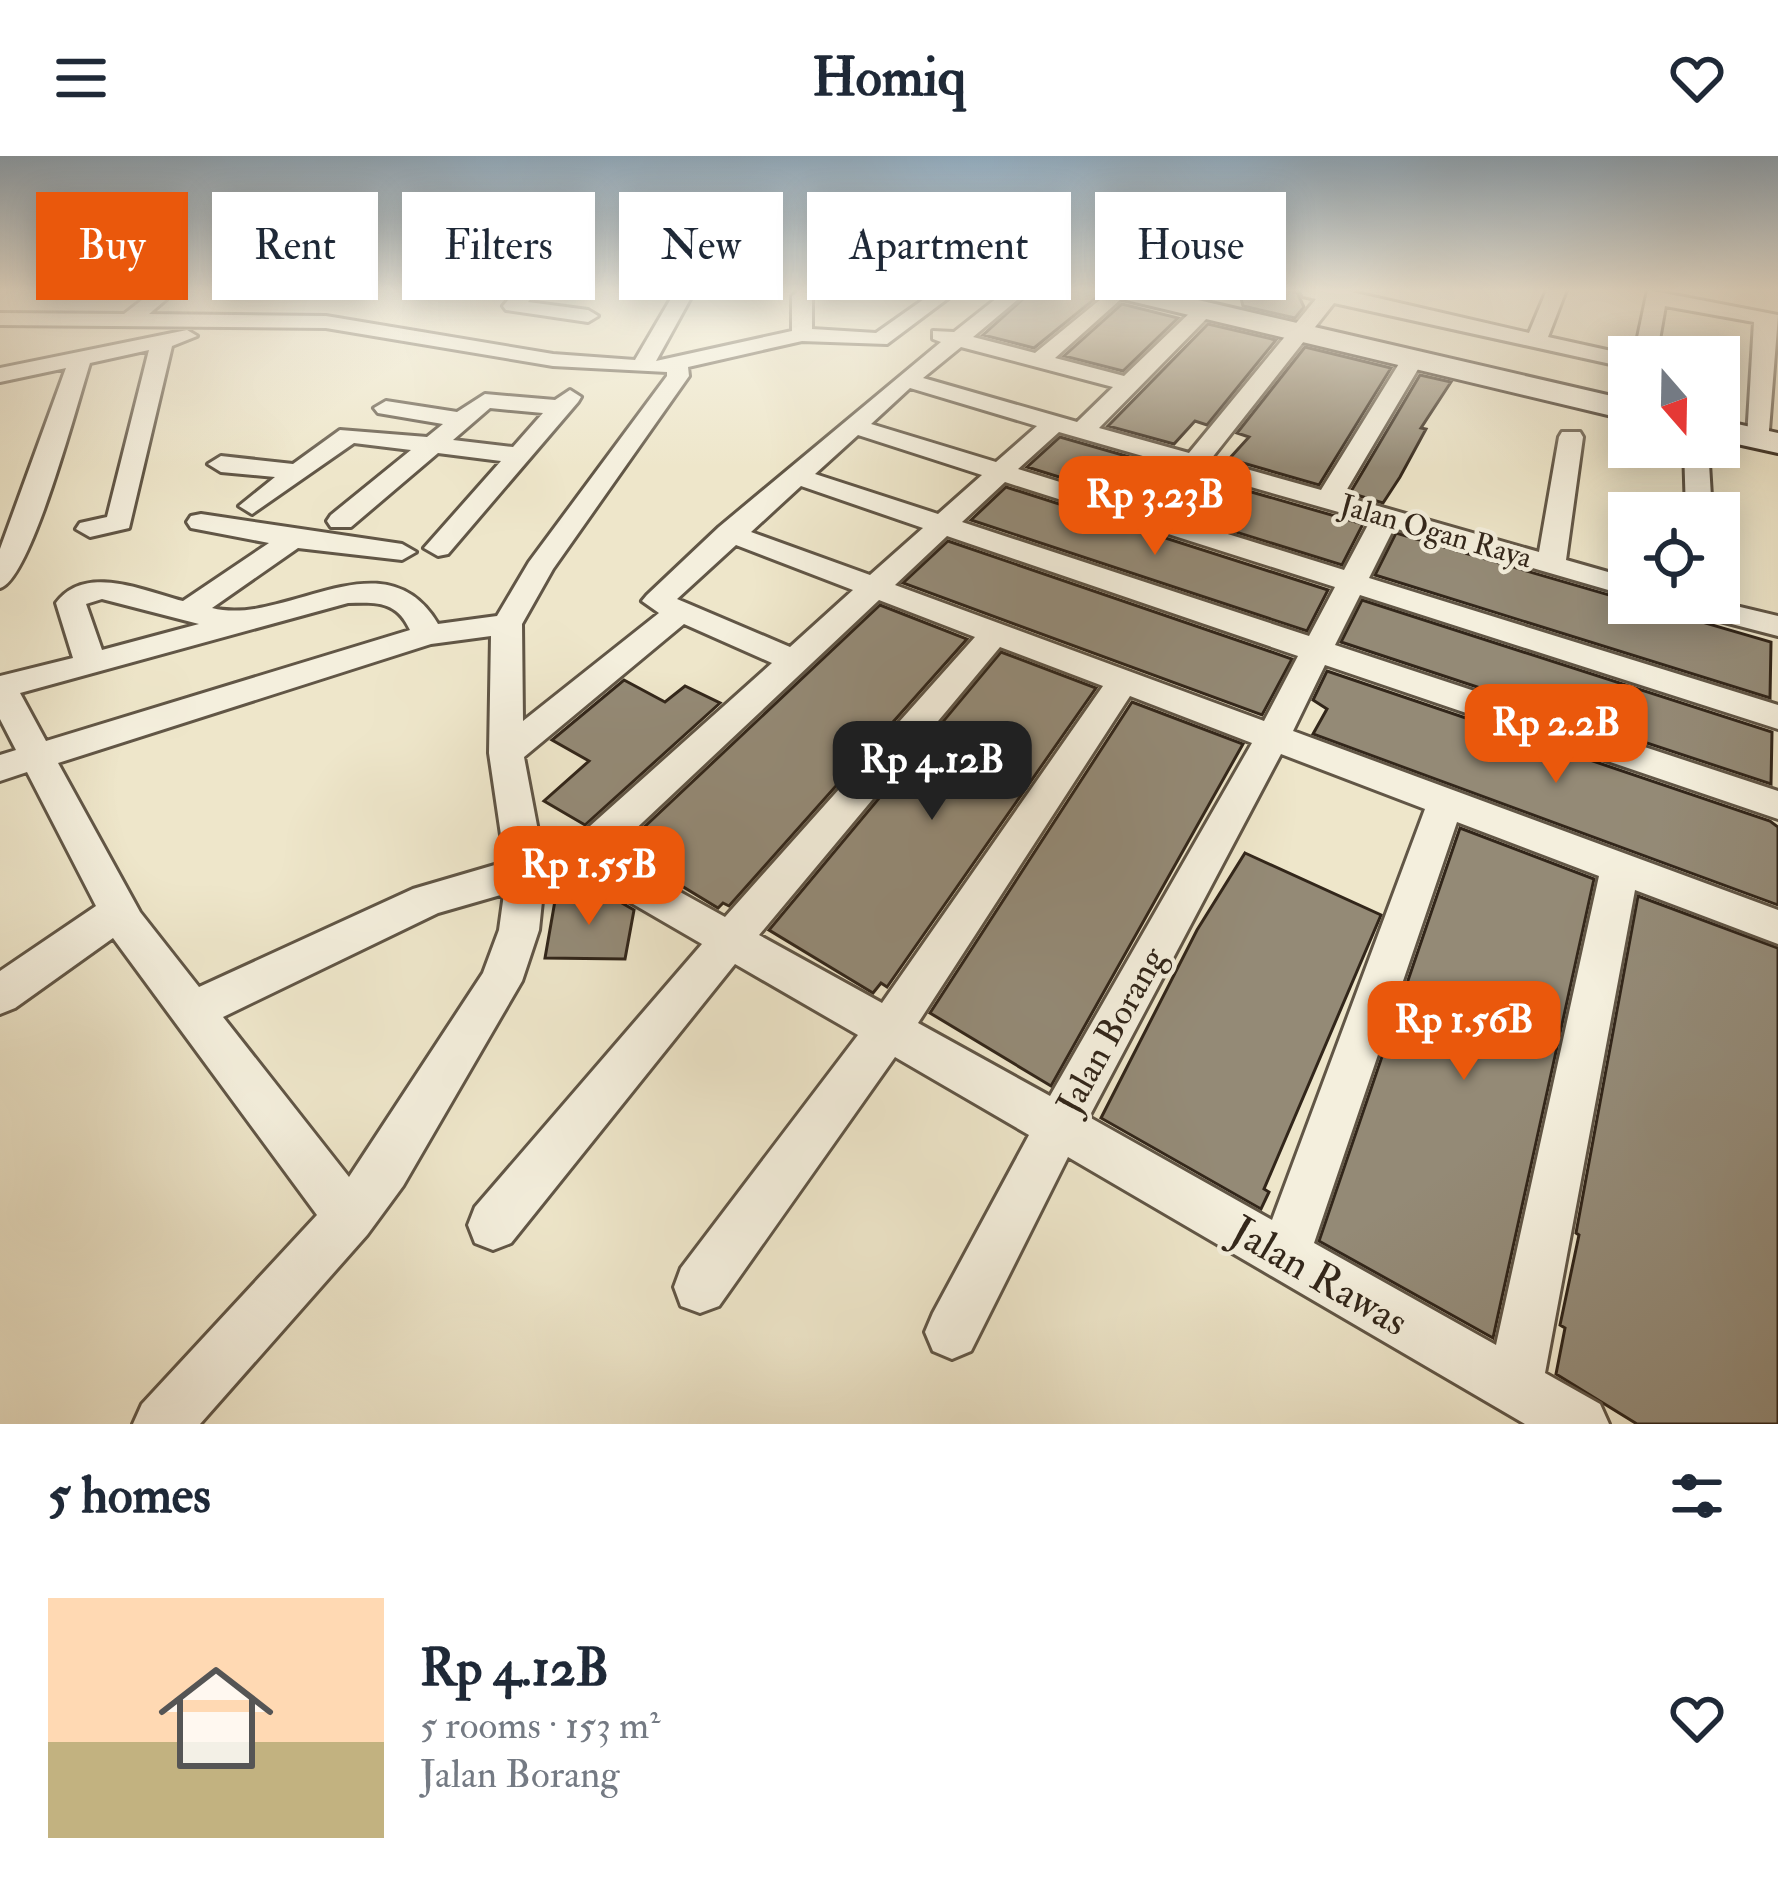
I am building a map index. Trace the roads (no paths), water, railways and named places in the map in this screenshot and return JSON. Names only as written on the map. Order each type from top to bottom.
[{"type":"street","points":[[2,378],[116,349]]},
{"type":"street","points":[[90,529],[119,521],[160,349]]},
{"type":"street","points":[[588,349],[599,366]]},
{"type":"street","points":[[660,367],[666,349]]},
{"type":"street","points":[[438,548],[599,366],[660,367],[739,349]]},
{"type":"street","points":[[794,660],[678,613],[658,602],[659,596],[943,349]]},
{"type":"street","points":[[994,349],[1128,384]]},
{"type":"street","points":[[1039,361],[1053,349]]},
{"type":"street","points":[[192,1011],[389,916],[482,882],[582,856],[998,472],[1128,384],[1164,349]]},
{"type":"street","points":[[1196,462],[1286,349]]},
{"type":"street","points":[[1371,349],[1608,405]]},
{"type":"street","points":[[1328,500],[1431,349]]},
{"type":"street","points":[[1577,349],[1608,356]]},
{"type":"street","points":[[1769,440],[1771,349]]},
{"type":"street","points":[[0,579],[81,356]]},
{"type":"street","points":[[162,1424],[349,1216],[411,1133],[501,981],[519,930],[526,873],[506,753],[507,624],[539,568],[678,376],[660,367]]},
{"type":"street","name":"Jalan Ogan Raya","points":[[906,380],[1608,581]]},
{"type":"street","points":[[341,521],[490,400],[561,408]]},
{"type":"street","points":[[386,408],[461,420]]},
{"type":"street","points":[[854,426],[1778,717]]},
{"type":"street","points":[[252,506],[346,435],[517,455]]},
{"type":"street","points":[[1551,564],[1571,437]]},
{"type":"street","points":[[221,464],[295,472]]},
{"type":"street","points":[[796,476],[1778,806]]},
{"type":"street","name":"Jalan Borang","points":[[582,856],[1059,1126],[1272,738],[1386,516]]},
{"type":"street","points":[[201,521],[293,539],[402,552]]},
{"type":"street","points":[[729,533],[1778,927]]},
{"type":"street","points":[[187,612],[293,539]]},
{"type":"street","points":[[91,664],[71,603],[80,593],[102,590],[236,623]]},
{"type":"street","points":[[349,1216],[119,911],[20,762],[0,688],[333,596],[378,594],[403,599],[416,607],[428,635]]},
{"type":"street","points":[[506,753],[678,613]]},
{"type":"street","points":[[1740,617],[1778,626]]},
{"type":"street","points":[[20,762],[428,635],[507,624]]},
{"type":"street","points":[[494,1225],[730,939],[995,633]]},
{"type":"street","points":[[700,1287],[890,1027],[1123,681]]},
{"type":"street","points":[[1284,1255],[1446,802]]},
{"type":"street","points":[[1515,1386],[1620,867]]},
{"type":"street","points":[[0,995],[119,911]]},
{"type":"street","points":[[952,1332],[1059,1126]]},
{"type":"street","name":"Jalan Rawas","points":[[1059,1126],[1580,1424]]}]
